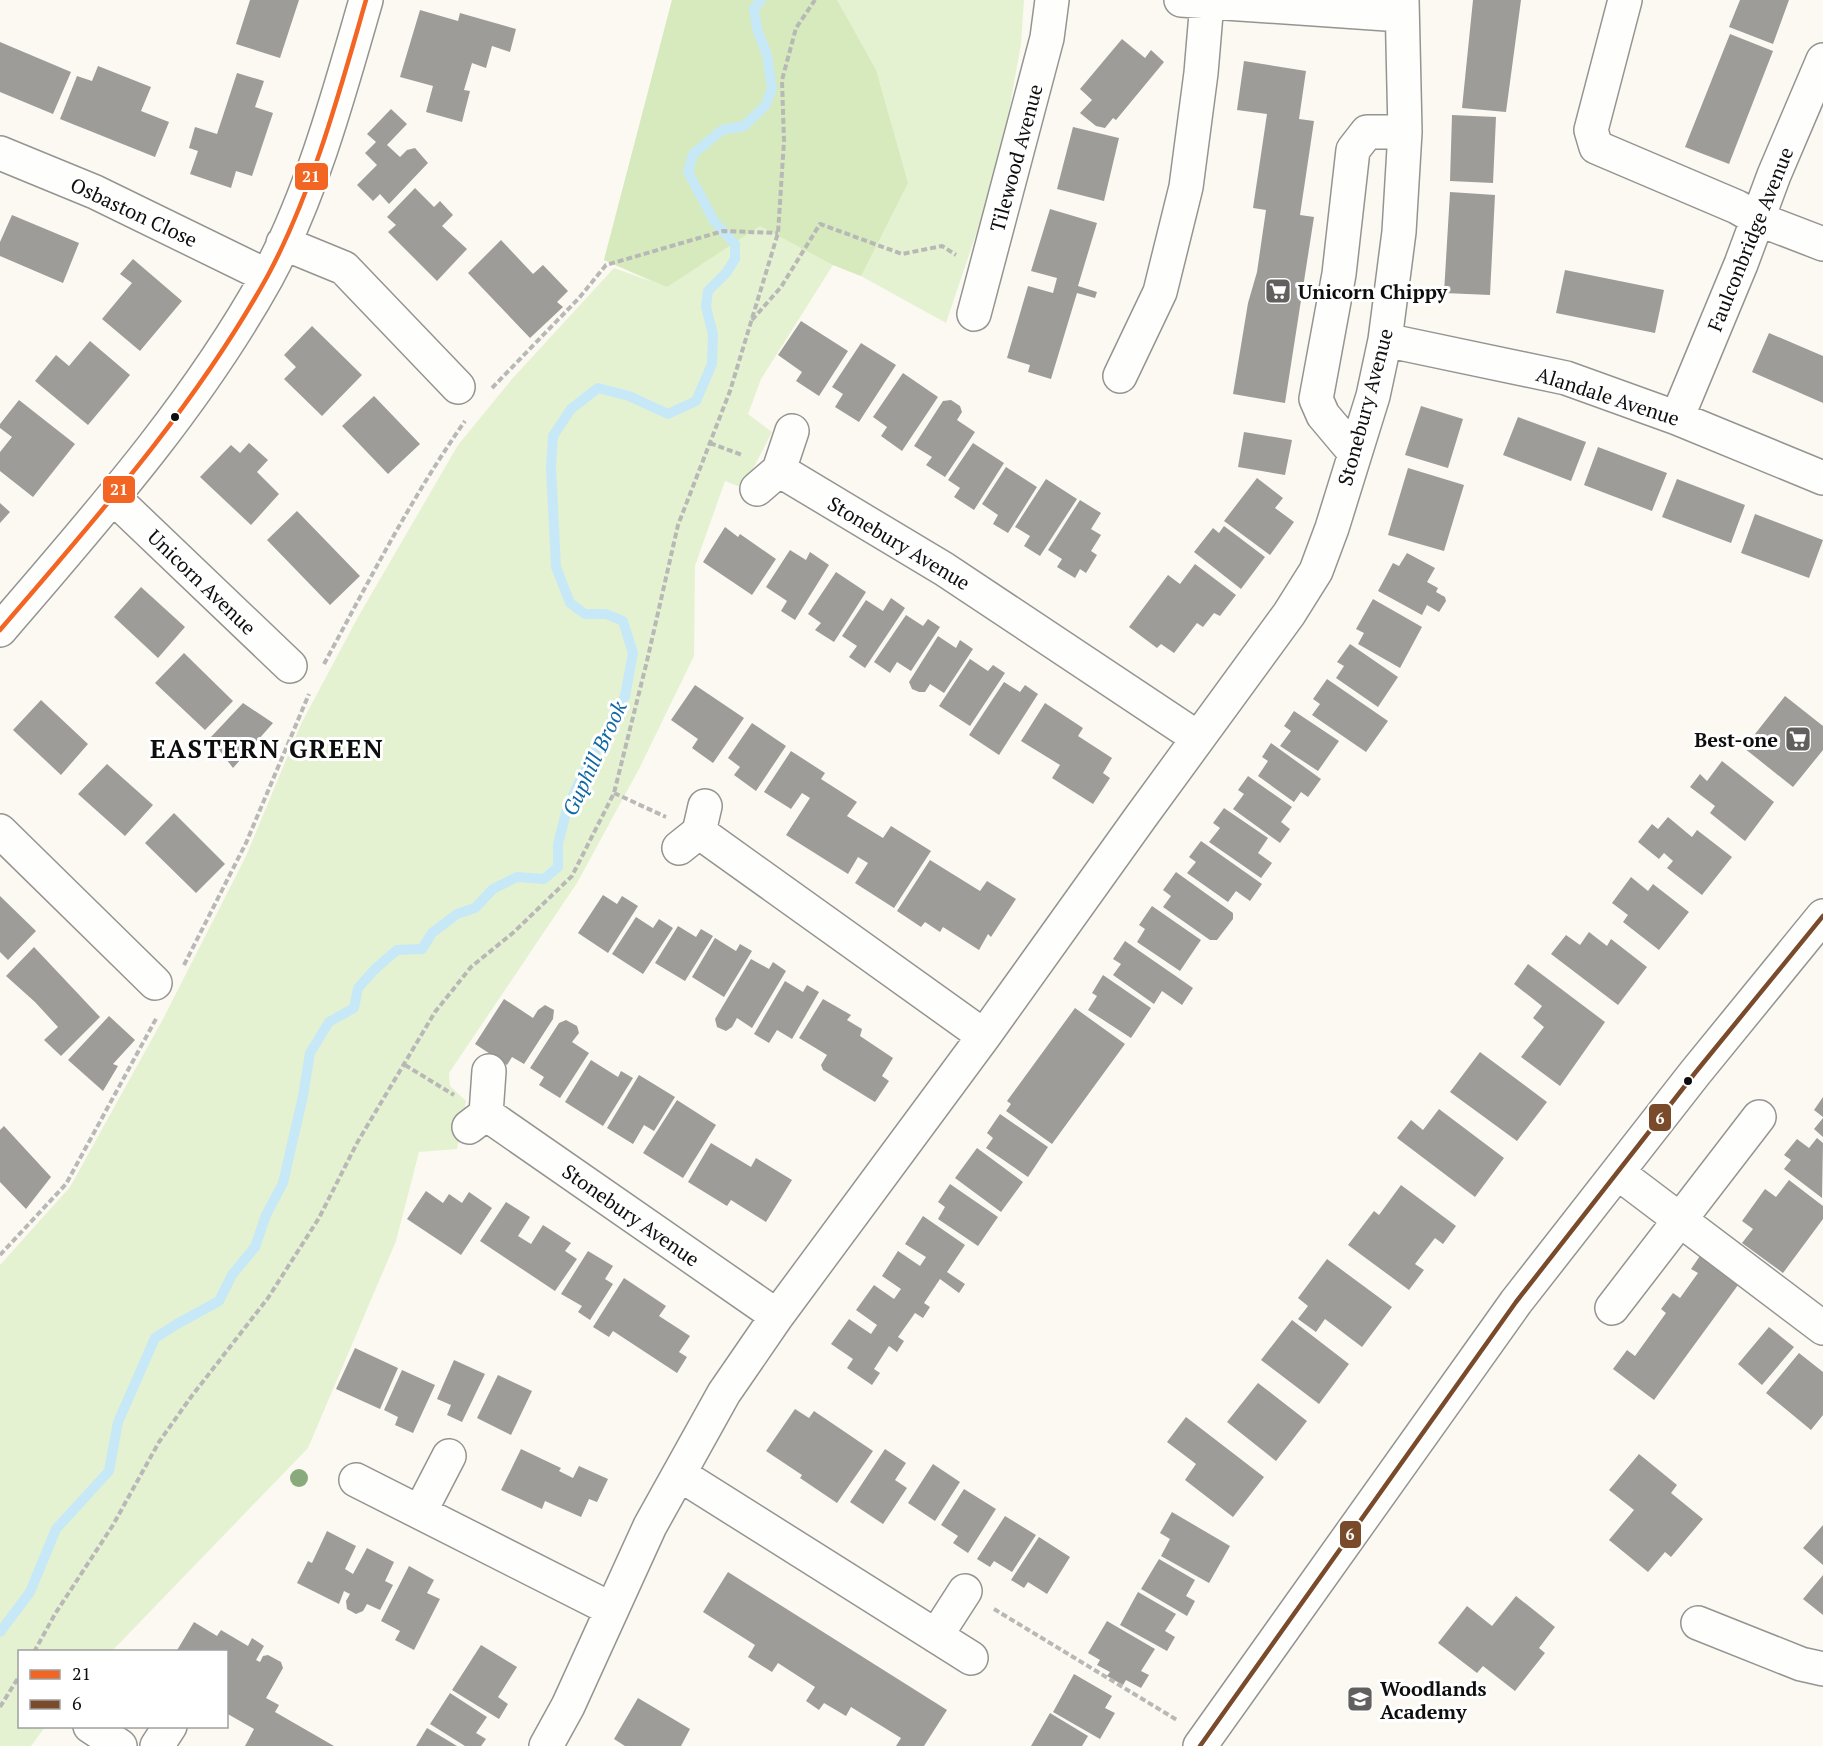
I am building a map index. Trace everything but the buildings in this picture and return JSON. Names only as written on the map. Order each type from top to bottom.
[{"type":"street","points":[[0,630],[114,498],[168,429],[267,276],[283,243],[318,155],[366,0]]},
{"type":"street","name":"Tilewood Avenue","points":[[974,314],[1047,38],[1052,0]]},
{"type":"street","points":[[1625,0],[1591,130],[1596,147],[1737,207],[1758,219],[1823,244]]},
{"type":"street","points":[[1120,376],[1160,292],[1186,187],[1201,74],[1207,1],[1402,7]]},
{"type":"street","name":"Stonebury Avenue","points":[[546,1746],[568,1706],[650,1526],[724,1392],[1289,614],[1316,571],[1355,453],[1372,396],[1385,340],[1399,232],[1405,132],[1402,7]]},
{"type":"street","name":"Faulconbridge Avenue","points":[[1677,418],[1774,175],[1823,60]]},
{"type":"street","points":[[1355,453],[1323,415],[1316,399],[1339,274],[1353,150],[1367,132],[1405,132]]},
{"type":"street","name":"Osbaston Close","points":[[0,153],[95,192],[267,276]]},
{"type":"street","points":[[283,243],[344,268],[471,398]]},
{"type":"street","name":"Alandale Avenue","points":[[1385,340],[1566,378],[1677,418],[1823,478]]},
{"type":"street","name":"Stonebury Avenue","points":[[792,431],[768,480],[944,569],[1198,738]]},
{"type":"street","name":"Unicorn Avenue","points":[[114,498],[301,677]]},
{"type":"street","points":[[694,829],[984,1036]]},
{"type":"street","points":[[0,831],[167,979]]},
{"type":"street","points":[[1203,1742],[1516,1302],[1695,1073],[1823,916]]},
{"type":"street","points":[[477,1120],[489,1071]]},
{"type":"street","points":[[1612,1308],[1759,1117]]},
{"type":"street","name":"Stonebury Avenue","points":[[477,1120],[777,1316]]},
{"type":"street","points":[[1618,1173],[1823,1328]]},
{"type":"street","points":[[420,1512],[449,1456]]},
{"type":"street","points":[[679,1474],[971,1658]]},
{"type":"street","points":[[356,1480],[611,1609]]},
{"type":"street","points":[[936,1636],[965,1591]]},
{"type":"street","points":[[1698,1623],[1801,1664],[1823,1669]]},
{"type":"street","points":[[93,1728],[120,1746]]},
{"type":"street","points":[[157,1746],[169,1728]]},
{"type":"path","points":[[35,1650],[112,1525],[159,1442],[268,1298],[319,1218],[357,1143],[435,1012],[471,967],[514,932],[572,876],[614,792],[678,525],[730,391],[778,234],[784,141],[782,80],[796,28],[815,0]]},
{"type":"path","points":[[750,323],[780,287],[820,224],[902,254],[942,246],[986,274]]},
{"type":"path","points":[[323,667],[393,535],[471,398],[579,298],[606,265],[723,231],[778,234]]},
{"type":"path","points":[[167,979],[246,843],[301,677]]},
{"type":"path","points":[[614,792],[694,829]]},
{"type":"path","points":[[0,1255],[66,1184],[158,1016]]},
{"type":"path","points":[[405,1065],[477,1120]]},
{"type":"path","points":[[965,1591],[1203,1742]]},
{"type":"path","points":[[0,1707],[18,1678]]},
{"type":"green space","points":[[672,0],[1024,0],[1021,44],[999,166],[946,323],[861,276],[833,265],[761,379],[748,414],[772,432],[743,488],[725,481],[695,566],[694,656],[639,769],[577,883],[449,1073],[450,1086],[466,1101],[457,1149],[419,1152],[396,1241],[308,1448],[113,1650],[18,1650],[18,1728],[44,1728],[31,1746],[0,1746],[0,1265],[70,1187],[163,1019],[246,856],[301,724],[358,617],[458,445],[512,379],[614,268],[653,282],[604,260]]},
{"type":"green space","points":[[672,0],[837,0],[876,70],[908,183],[861,276],[833,265],[760,226],[667,287],[604,260]]},
{"type":"waterway","name":"Guphill Brook","points":[[0,1632],[30,1592],[56,1529],[109,1471],[118,1422],[155,1338],[219,1301],[232,1275],[255,1247],[266,1215],[283,1183],[303,1096],[310,1053],[329,1022],[354,1008],[358,988],[397,950],[422,949],[432,933],[457,914],[475,908],[493,889],[517,877],[544,879],[558,867],[558,844],[567,809],[625,696],[633,653],[623,621],[606,614],[585,614],[570,603],[556,567],[551,468],[553,436],[571,409],[598,388],[629,396],[668,414],[696,401],[712,364],[713,334],[706,307],[708,291],[726,273],[735,259],[735,244],[714,221],[688,172],[693,154],[722,130],[744,126],[765,106],[772,89],[767,55],[757,29],[754,8],[761,0]]},
{"type":"transit line","name":"21","points":[[0,630],[108,503],[176,416],[239,325],[267,277],[298,211],[324,141],[366,0]]},
{"type":"transit line","name":"6","points":[[1200,1746],[1516,1302],[1695,1073],[1823,916]]},
{"type":"place","name":"Unicorn Chippy","points":[[1278,291]]},
{"type":"place","name":"Best-one","points":[[1798,739]]},
{"type":"place","name":"Woodlands Academy","points":[[1360,1699]]},
{"type":"district","name":"EASTERN GREEN","points":[[267,748]]}]
